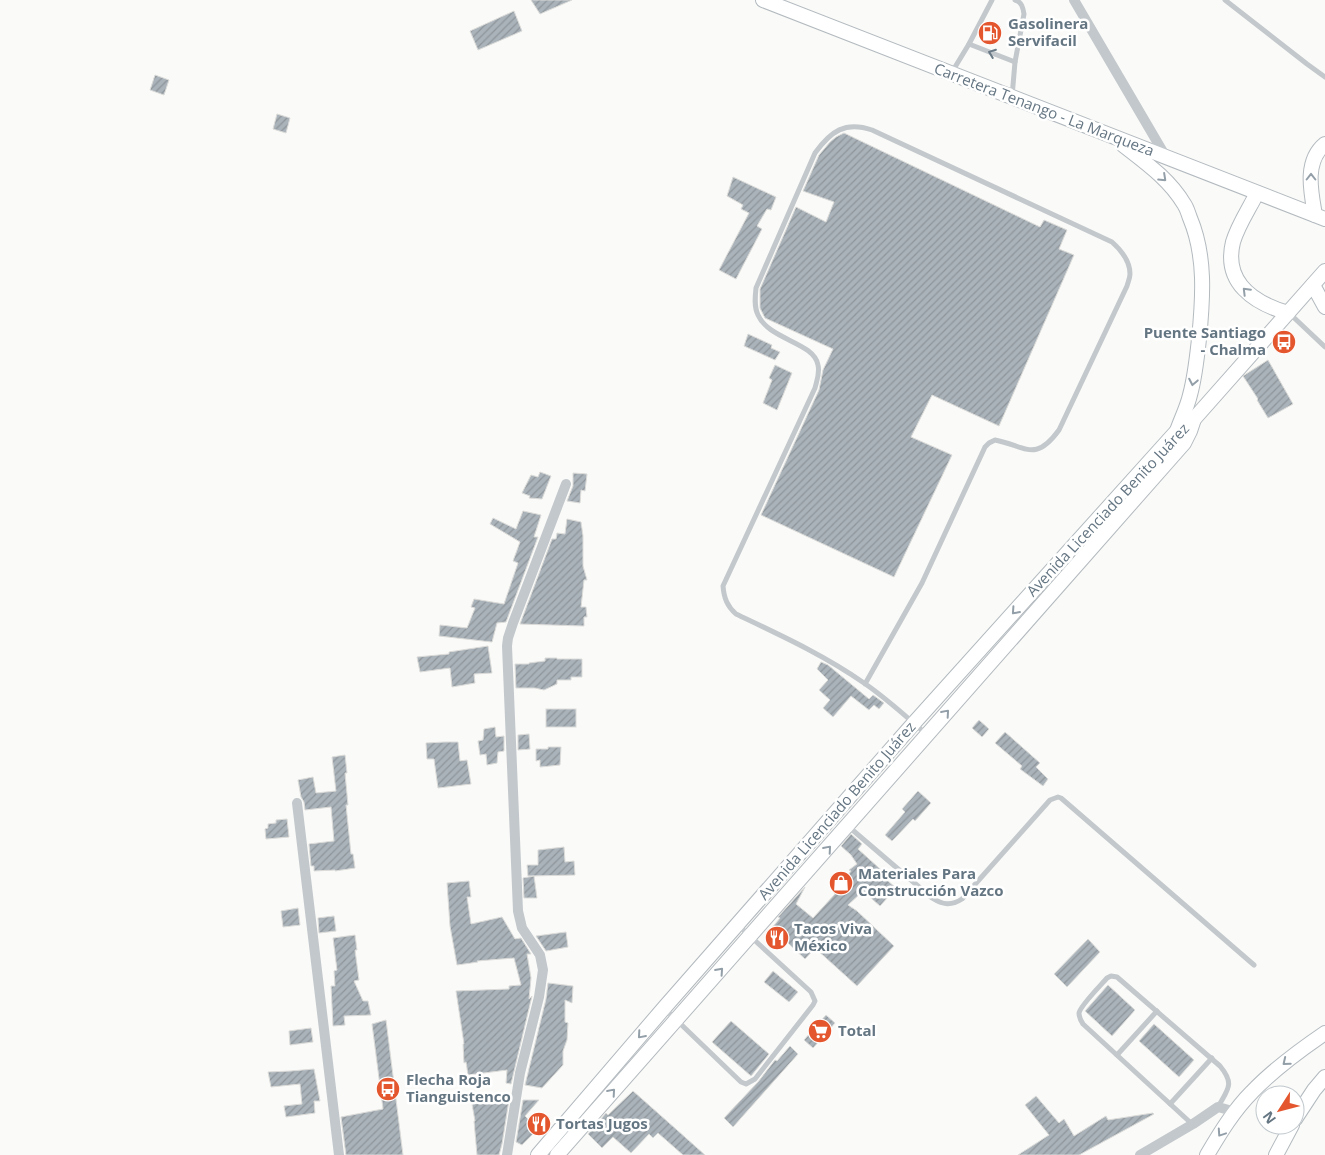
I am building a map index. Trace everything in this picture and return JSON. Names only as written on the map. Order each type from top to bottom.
[{"type":"main road","name":"Carretera Tenango - La Marqueza","points":[[763,0],[1320,217]]},
{"type":"main road","points":[[1112,136],[1170,185],[1185,205],[1200,246],[1202,276],[1196,365],[1190,395],[1176,432]]},
{"type":"main road","points":[[1320,217],[1311,190],[1311,164],[1315,154],[1325,144]]},
{"type":"main road","points":[[1257,193],[1233,242],[1231,256],[1232,271],[1241,286],[1254,299],[1288,313]]},
{"type":"main road","points":[[1194,418],[1325,271]]},
{"type":"main road","points":[[1312,285],[1325,307]]},
{"type":"main road","name":"Avenida Licenciado Benito Juárez","points":[[538,1155],[914,723],[1176,432],[1194,418]]},
{"type":"main road","name":"Avenida Licenciado Benito Juárez","points":[[557,1155],[1184,443],[1194,418]]},
{"type":"main road","points":[[1207,1155],[1218,1136],[1252,1092],[1325,1033]]},
{"type":"main road","points":[[1305,1104],[1325,1077]]},
{"type":"main road","points":[[1276,1155],[1287,1135]]},
{"type":"street","points":[[1074,0],[1166,158]]},
{"type":"street","points":[[507,1155],[520,1073],[539,997],[543,970],[540,955],[522,928],[518,911],[507,646],[513,623],[566,484]]},
{"type":"street","points":[[297,802],[339,1155]]},
{"type":"street","points":[[1140,1155],[1218,1107],[1236,1112]]},
{"type":"lane","points":[[951,73],[992,0]]},
{"type":"lane","points":[[1012,97],[1015,62],[1024,14],[1024,8],[1015,0]]},
{"type":"lane","points":[[1225,0],[1325,77]]},
{"type":"lane","points":[[969,44],[1015,62]]},
{"type":"lane","points":[[865,684],[922,583],[985,447],[994,440],[1034,451],[1044,447],[1052,440],[1059,430],[1127,286],[1130,274],[1127,262],[1120,250],[1112,242],[872,130],[862,126],[851,126],[838,130],[829,136],[815,153],[756,288],[755,302],[758,315],[766,327],[806,349],[813,355],[818,364],[819,375],[815,388],[723,586],[724,596],[729,607],[736,614],[818,655],[865,684],[914,723],[926,735]]},
{"type":"lane","points":[[1288,313],[1325,347]]},
{"type":"lane","points":[[848,826],[932,898],[948,905],[956,903],[962,898],[1050,800],[1058,797],[1254,965]]},
{"type":"lane","points":[[664,1008],[741,1082],[746,1084],[755,1080],[815,1001],[811,992],[738,924]]},
{"type":"lane","points":[[1192,1124],[1080,1020],[1081,1008],[1107,978],[1111,976],[1117,977],[1220,1066],[1229,1079],[1228,1090],[1218,1107]]},
{"type":"lane","points":[[1117,1055],[1157,1011]]},
{"type":"lane","points":[[1170,1104],[1212,1058]]},
{"type":"building","points":[[531,0],[572,0],[540,14]]},
{"type":"building","points":[[514,11],[522,31],[478,50],[470,31]]},
{"type":"building","points":[[155,75],[169,80],[164,95],[150,90]]},
{"type":"building","points":[[277,114],[290,118],[286,133],[273,129]]},
{"type":"building","points":[[844,133],[1040,227],[1044,220],[1067,230],[1059,249],[1074,255],[999,426],[932,395],[911,437],[952,455],[894,577],[761,515],[819,390],[823,370],[833,349],[765,318],[760,308],[760,289],[796,207],[826,222],[834,202],[803,191],[819,155],[830,142]]},
{"type":"building","points":[[733,177],[776,197],[771,210],[767,209],[757,226],[762,229],[736,279],[719,270],[749,213],[741,209],[743,205],[727,196]]},
{"type":"building","points":[[748,334],[772,345],[771,348],[780,352],[775,360],[744,346]]},
{"type":"building","points":[[1268,360],[1293,404],[1268,418],[1243,376]]},
{"type":"building","points":[[775,365],[792,373],[777,410],[763,403],[772,380],[769,378]]},
{"type":"building","points":[[540,472],[551,476],[542,499],[529,498],[530,496],[522,493],[531,475],[538,477]]},
{"type":"building","points":[[573,473],[587,474],[585,491],[581,490],[580,503],[567,501],[573,486]]},
{"type":"building","points":[[523,511],[541,515],[534,537],[538,537],[506,622],[497,623],[492,642],[439,636],[440,625],[467,628],[475,608],[471,607],[474,599],[504,604],[518,563],[513,561],[520,542],[490,524],[493,518],[516,529]]},
{"type":"building","points":[[567,519],[581,522],[583,566],[587,580],[584,580],[581,607],[586,607],[587,617],[584,617],[584,626],[520,624],[552,539],[556,539],[557,533],[565,534]]},
{"type":"building","points":[[488,646],[492,673],[474,674],[475,683],[452,687],[450,668],[420,672],[417,657],[449,654],[449,652]]},
{"type":"building","points":[[545,658],[582,659],[582,677],[571,677],[571,680],[557,680],[557,684],[544,690],[516,688],[515,664],[545,661]]},
{"type":"building","points":[[821,662],[828,665],[869,699],[873,695],[884,703],[879,709],[874,705],[869,710],[851,696],[833,717],[823,708],[830,700],[819,690],[828,680],[817,669]]},
{"type":"building","points":[[546,709],[576,709],[576,727],[546,727]]},
{"type":"building","points":[[979,720],[989,729],[982,737],[972,728]]},
{"type":"building","points":[[495,727],[496,737],[504,736],[504,751],[498,752],[497,763],[487,765],[486,754],[480,755],[478,741],[483,740],[484,729]]},
{"type":"building","points":[[1005,732],[1040,763],[1036,767],[1048,779],[1043,786],[1020,769],[1022,766],[995,743]]},
{"type":"building","points":[[529,734],[530,749],[518,750],[518,735]]},
{"type":"building","points":[[458,742],[460,761],[467,760],[471,784],[438,788],[434,759],[427,759],[426,743]]},
{"type":"building","points":[[548,747],[561,747],[560,765],[540,767],[540,760],[536,761],[536,749],[548,749]]},
{"type":"building","points":[[345,755],[348,805],[346,805],[351,854],[353,854],[355,868],[335,871],[314,871],[314,866],[311,866],[309,844],[334,841],[331,807],[305,810],[298,780],[313,777],[316,793],[336,791],[332,757]]},
{"type":"building","points":[[918,791],[931,803],[915,821],[913,819],[892,841],[885,835],[905,812],[902,809]]},
{"type":"building","points":[[287,819],[289,837],[266,839],[265,829],[268,828],[268,824],[276,823],[276,820]]},
{"type":"building","points":[[851,834],[862,844],[858,849],[890,878],[888,881],[896,888],[880,906],[863,891],[848,905],[857,911],[894,946],[857,986],[815,948],[805,959],[772,928],[780,918],[778,917],[805,887],[796,904],[813,918],[847,880],[845,879],[851,871],[849,870],[857,864],[841,846]]},
{"type":"building","points":[[564,847],[565,862],[574,861],[575,875],[528,876],[527,865],[538,865],[538,850]]},
{"type":"building","points":[[534,876],[537,898],[524,898],[523,878]]},
{"type":"building","points":[[469,881],[471,897],[467,897],[471,924],[502,917],[515,939],[521,938],[531,954],[527,954],[531,978],[529,999],[532,996],[511,1084],[506,1083],[507,1070],[468,1075],[466,1062],[464,1063],[464,1044],[456,991],[509,989],[509,986],[521,985],[514,958],[477,961],[457,965],[450,926],[447,883]]},
{"type":"building","points":[[298,908],[300,925],[283,927],[281,911]]},
{"type":"building","points":[[334,916],[336,931],[319,933],[318,918]]},
{"type":"building","points":[[566,932],[568,947],[546,951],[536,936]]},
{"type":"building","points":[[355,935],[359,980],[354,981],[363,1001],[368,1001],[371,1015],[344,1016],[345,1025],[333,1026],[331,986],[335,986],[334,971],[337,970],[333,938]]},
{"type":"building","points":[[1088,939],[1100,952],[1067,987],[1054,974]]},
{"type":"building","points":[[773,971],[798,992],[789,1002],[764,982]]},
{"type":"building","points":[[548,983],[573,986],[572,1003],[565,1000],[565,1022],[568,1023],[567,1040],[563,1051],[563,1065],[542,1088],[525,1085],[546,999]]},
{"type":"building","points":[[1108,985],[1135,1010],[1112,1036],[1085,1011]]},
{"type":"building","name":"Total","points":[[826,1015],[835,1023],[813,1048],[804,1040]]},
{"type":"building","points":[[386,1020],[403,1155],[346,1155],[341,1117],[383,1109],[372,1024]]},
{"type":"building","points":[[731,1021],[769,1054],[751,1076],[712,1042]]},
{"type":"building","points":[[1154,1024],[1194,1060],[1179,1077],[1139,1041]]},
{"type":"building","points":[[311,1028],[313,1042],[290,1045],[289,1031]]},
{"type":"building","points":[[790,1046],[798,1054],[733,1127],[724,1118],[758,1082],[775,1060],[777,1061]]},
{"type":"building","points":[[314,1069],[320,1101],[314,1101],[315,1113],[286,1117],[284,1106],[302,1104],[300,1084],[271,1087],[268,1072]]},
{"type":"building","points":[[633,1091],[705,1155],[683,1155],[658,1133],[653,1138],[649,1134],[631,1153],[613,1137],[602,1148],[588,1134],[606,1113],[608,1115]]},
{"type":"building","points":[[1036,1096],[1059,1123],[1064,1119],[1074,1136],[1106,1116],[1108,1120],[1154,1114],[1079,1155],[1018,1155],[1049,1135],[1025,1105]]},
{"type":"building","points":[[509,1100],[499,1155],[477,1155],[472,1104]]},
{"type":"building","points":[[523,1100],[539,1100],[525,1116],[538,1129],[522,1145],[516,1142]]},
{"type":"place","name":"Gasolinera Servifacil","points":[[990,33]]},
{"type":"place","name":"Puente Santiago - Chalma","points":[[1284,342]]},
{"type":"place","name":"Materiales Para Construcción Vazco","points":[[841,883]]},
{"type":"place","name":"Tacos Viva México","points":[[777,938]]},
{"type":"place","name":"Total","points":[[820,1031]]},
{"type":"place","name":"Flecha Roja Tianguistenco","points":[[388,1089]]},
{"type":"place","name":"Tortas Jugos","points":[[539,1124]]}]
